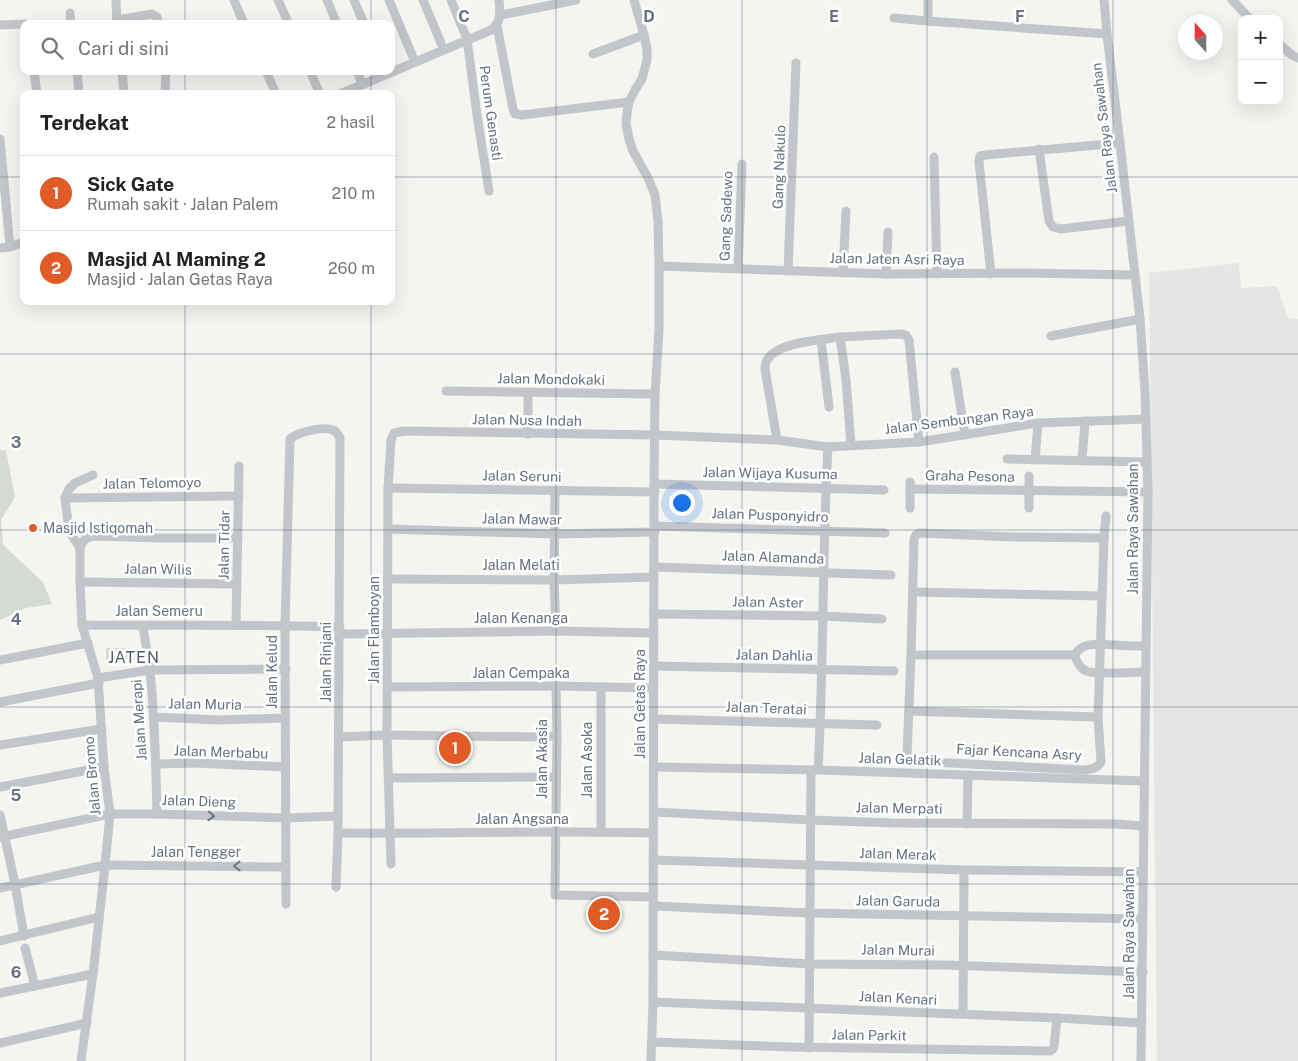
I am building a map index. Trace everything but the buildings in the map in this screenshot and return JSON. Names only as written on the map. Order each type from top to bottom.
[{"type":"street","points":[[116,0],[117,20]]},
{"type":"street","points":[[234,0],[242,20]]},
{"type":"street","points":[[278,0],[287,20]]},
{"type":"street","points":[[327,0],[335,20]]},
{"type":"street","points":[[354,0],[362,20]]},
{"type":"street","points":[[389,0],[415,62]]},
{"type":"street","points":[[423,0],[440,44]]},
{"type":"street","name":"Perum Genasti","points":[[451,0],[467,39],[488,191]]},
{"type":"street","points":[[395,69],[492,30],[497,26],[501,16],[499,0]]},
{"type":"street","points":[[501,16],[576,0]]},
{"type":"street","points":[[497,26],[516,114],[522,115],[629,102],[642,79],[647,60],[644,35],[634,0]]},
{"type":"street","points":[[928,0],[928,21]]},
{"type":"street","name":"Jalan Raya Sawahan","points":[[1104,0],[1140,319],[1146,419],[1148,492],[1141,1061]]},
{"type":"street","points":[[1232,0],[1246,15]]},
{"type":"street","points":[[70,13],[71,20]]},
{"type":"street","points":[[126,20],[152,14],[157,16],[158,20]]},
{"type":"street","points":[[894,18],[1107,34]]},
{"type":"street","points":[[0,25],[20,24]]},
{"type":"street","points":[[593,54],[644,35]]},
{"type":"street","points":[[1283,47],[1298,58]]},
{"type":"street","name":"Gang Nakulo","points":[[788,271],[796,63]]},
{"type":"street","points":[[35,75],[36,90]]},
{"type":"street","points":[[77,75],[79,90]]},
{"type":"street","points":[[122,75],[124,90]]},
{"type":"street","points":[[165,90],[166,75]]},
{"type":"street","points":[[268,75],[274,90]]},
{"type":"street","points":[[312,75],[318,90]]},
{"type":"street","points":[[358,75],[362,84]]},
{"type":"street","points":[[349,90],[380,75]]},
{"type":"street","name":"Jalan Getas Raya","points":[[629,102],[626,124],[629,139],[633,151],[656,195],[658,220],[659,266],[654,488],[652,1061]]},
{"type":"street","points":[[0,140],[5,247],[20,243]]},
{"type":"street","points":[[991,274],[979,162],[980,156],[1039,149],[1120,143]]},
{"type":"street","points":[[1039,149],[1049,221],[1053,227],[1061,229],[1129,221]]},
{"type":"street","points":[[934,157],[937,274]]},
{"type":"street","name":"Gang Sadewo","points":[[738,269],[742,164]]},
{"type":"street","points":[[843,273],[846,211]]},
{"type":"street","points":[[886,274],[888,232]]},
{"type":"street","name":"Jalan Jaten Asri Raya","points":[[659,266],[886,274],[1029,273],[1135,275]]},
{"type":"street","points":[[1051,336],[1140,319]]},
{"type":"street","points":[[777,440],[765,368],[766,361],[770,356],[778,350],[795,344],[840,336],[900,334],[906,335],[909,340],[919,442]]},
{"type":"street","points":[[840,336],[846,380],[851,445]]},
{"type":"street","points":[[821,340],[829,407]]},
{"type":"street","points":[[955,372],[965,435]]},
{"type":"street","name":"Jalan Mondokaki","points":[[446,391],[655,394]]},
{"type":"street","points":[[528,392],[528,434]]},
{"type":"street","name":"Jalan Sembungan Raya","points":[[655,435],[777,440],[828,447],[919,442],[1038,423],[1146,419]]},
{"type":"street","points":[[1082,461],[1085,421]]},
{"type":"street","points":[[1035,460],[1038,423]]},
{"type":"street","name":"Jalan Kelud","points":[[286,904],[285,625],[290,439],[296,435],[321,429],[336,432],[340,438]]},
{"type":"street","name":"Jalan Nusa Indah","points":[[398,432],[655,435]]},
{"type":"street","name":"Jalan Flamboyan","points":[[391,864],[388,778],[388,488],[390,440],[398,432]]},
{"type":"street","name":"Jalan Rinjani","points":[[336,887],[340,630],[340,438]]},
{"type":"street","points":[[809,1048],[810,820],[820,724],[824,530],[828,447]]},
{"type":"street","points":[[1007,459],[1147,462]]},
{"type":"street","name":"Jalan Tidar","points":[[236,625],[239,466]]},
{"type":"street","points":[[80,548],[69,531],[65,498],[75,482],[93,475]]},
{"type":"street","name":"Graha Pesona","points":[[1029,476],[1029,508]]},
{"type":"street","name":"Graha Pesona","points":[[910,508],[910,486],[1029,491],[1148,492]]},
{"type":"street","name":"Jalan Seruni","points":[[388,488],[555,491],[654,488]]},
{"type":"street","name":"Jalan Wijaya Kusuma","points":[[654,488],[884,490]]},
{"type":"street","points":[[555,491],[554,580],[556,631]]},
{"type":"street","name":"Jalan Telomoyo","points":[[65,498],[239,496]]},
{"type":"street","name":"Fajar Kencana Asry","points":[[1104,538],[1013,537],[919,532],[916,534],[914,539],[908,760],[1084,770],[1093,769],[1098,766],[1101,762],[1098,717],[1106,516]]},
{"type":"street","name":"Jalan Mawar","points":[[388,529],[554,534],[655,529]]},
{"type":"street","name":"Jalan Pusponyidro","points":[[655,529],[824,530],[885,533]]},
{"type":"street","points":[[80,548],[82,541],[87,537],[94,536],[238,538]]},
{"type":"street","name":"Jalan Bromo","points":[[80,548],[82,624],[98,681],[104,767],[110,814],[93,974],[80,1061]]},
{"type":"street","name":"Jalan Alamanda","points":[[654,572],[891,575]]},
{"type":"street","name":"Jalan Melati","points":[[388,579],[554,580],[654,572]]},
{"type":"street","name":"Jalan Wilis","points":[[80,582],[237,584]]},
{"type":"street","points":[[913,592],[1102,596]]},
{"type":"street","name":"Jalan Aster","points":[[654,614],[823,616],[882,619]]},
{"type":"street","name":"Jalan Semeru","points":[[82,624],[143,626],[285,625]]},
{"type":"street","name":"Jalan Kenanga","points":[[285,625],[387,633],[556,631],[654,633]]},
{"type":"street","name":"Jalan Merapi","points":[[143,626],[150,670],[154,717],[157,814]]},
{"type":"street","points":[[0,660],[88,643]]},
{"type":"street","points":[[1075,655],[1077,651],[1088,646],[1101,644],[1145,646]]},
{"type":"street","points":[[911,655],[1075,655]]},
{"type":"street","points":[[1075,655],[1086,671],[1145,672]]},
{"type":"street","name":"Jalan Dahlia","points":[[654,666],[894,671]]},
{"type":"street","points":[[0,702],[150,670],[286,669]]},
{"type":"street","name":"Jalan Cempaka","points":[[388,687],[556,686],[653,688]]},
{"type":"street","name":"Jalan Akasia","points":[[556,686],[555,895],[653,901]]},
{"type":"street","name":"Jalan Asoka","points":[[601,687],[601,832]]},
{"type":"street","points":[[909,711],[1098,717]]},
{"type":"street","name":"Jalan Muria","points":[[154,717],[218,720],[285,718]]},
{"type":"street","name":"Jalan Teratai","points":[[654,719],[877,725]]},
{"type":"street","points":[[0,746],[101,729]]},
{"type":"street","points":[[339,737],[388,735],[557,736]]},
{"type":"street","name":"Jalan Merbabu","points":[[156,764],[196,763],[285,768]]},
{"type":"street","points":[[0,787],[104,767]]},
{"type":"street","name":"Jalan Gelatik","points":[[654,767],[968,774],[1144,781]]},
{"type":"street","points":[[967,824],[968,774]]},
{"type":"street","points":[[388,778],[556,777]]},
{"type":"street","name":"Jalan Merpati","points":[[654,812],[810,820],[1143,826]]},
{"type":"street","name":"Jalan Dieng","points":[[2,836],[110,814],[286,818],[338,816]]},
{"type":"street","points":[[0,815],[2,836],[15,884],[24,936]]},
{"type":"street","name":"Jalan Angsana","points":[[338,832],[653,833]]},
{"type":"street","name":"Jalan Merak","points":[[653,860],[964,870],[1143,872]]},
{"type":"street","name":"Jalan Tengger","points":[[0,888],[105,865],[286,867]]},
{"type":"street","points":[[963,1014],[964,870]]},
{"type":"street","name":"Jalan Garuda","points":[[653,901],[809,913],[1142,919]]},
{"type":"street","points":[[0,941],[99,918]]},
{"type":"street","points":[[25,948],[35,986]]},
{"type":"street","name":"Jalan Murai","points":[[653,956],[810,964],[963,965],[1142,972]]},
{"type":"street","points":[[0,993],[93,974]]},
{"type":"street","name":"Jalan Kenari","points":[[653,1002],[810,1007],[1142,1023]]},
{"type":"street","name":"Jalan Parkit","points":[[652,1042],[809,1048],[1050,1051],[1054,1046],[1057,1018]]},
{"type":"street","points":[[0,1043],[86,1023]]},
{"type":"shaded area","points":[[1239,263],[1241,288],[1277,286],[1288,318],[1298,319],[1298,1061],[1157,1061],[1149,273]]},
{"type":"shaded area","points":[[0,450],[6,450],[15,497],[1,520],[3,545],[43,582],[52,604],[26,608],[0,620]]},
{"type":"shaded area","points":[[106,648],[132,648],[132,660],[106,660]]},
{"type":"place","name":"Masjid Istiqomah","points":[[33,528]]},
{"type":"place","name":"Sick Gate","points":[[455,748]]},
{"type":"place","name":"Masjid Al Maming 2","points":[[604,914]]},
{"type":"district","name":"JATEN","points":[[134,657]]}]
